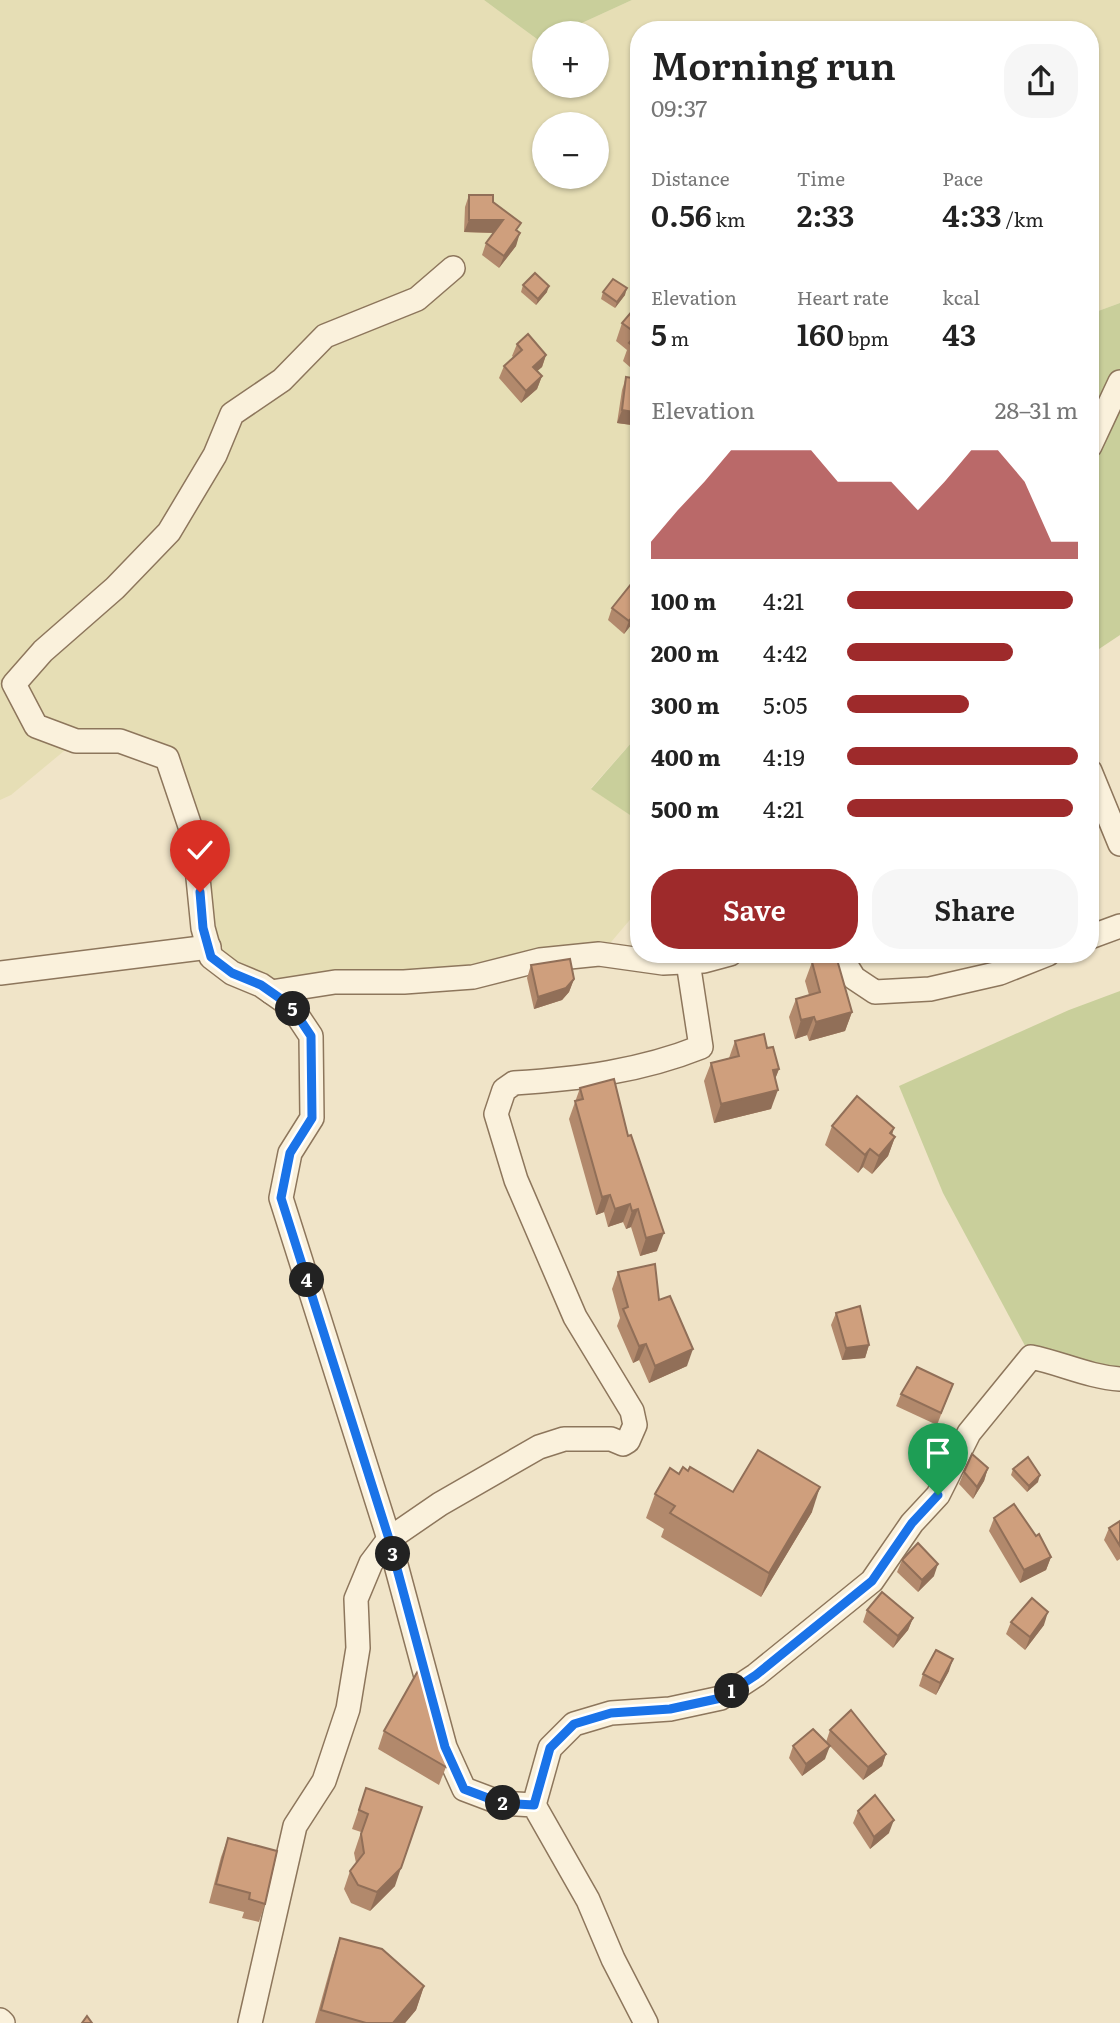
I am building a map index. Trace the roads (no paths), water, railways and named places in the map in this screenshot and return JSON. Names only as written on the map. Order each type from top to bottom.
[{"type":"street","points":[[453,268],[417,299],[325,337],[282,380],[232,414],[215,456],[169,532],[115,589],[43,651],[14,684],[36,726],[76,741],[120,741],[167,758],[194,838],[203,928],[211,957],[232,973],[271,992],[291,1006],[311,1036],[312,1118],[290,1153],[281,1198],[389,1539],[445,1747],[464,1789],[501,1803],[534,1805]]},
{"type":"street","points":[[1099,427],[1120,382]]},
{"type":"street","points":[[1099,793],[1120,844]]},
{"type":"street","points":[[1099,934],[1120,926]]},
{"type":"street","points":[[0,973],[209,947]]},
{"type":"street","points":[[271,992],[335,982],[404,982],[473,977],[540,960],[599,954],[630,958]]},
{"type":"street","points":[[250,2023],[295,1826],[324,1781],[348,1710],[358,1648],[356,1599],[370,1563],[389,1539],[440,1503],[539,1447],[564,1439],[611,1439],[623,1444],[628,1441],[635,1424],[632,1411],[575,1317],[516,1180],[496,1114],[504,1090],[514,1083],[621,1072],[669,1060],[701,1047],[688,963]]},
{"type":"street","points":[[845,963],[854,978],[875,992],[930,989],[1000,973],[1025,963]]},
{"type":"street","points":[[646,2023],[613,1959],[588,1900],[534,1805],[550,1748],[574,1724],[611,1713],[670,1709],[721,1698],[756,1675],[872,1581],[912,1523],[938,1495],[969,1433],[1031,1357],[1058,1362],[1099,1377],[1120,1379]]}]
